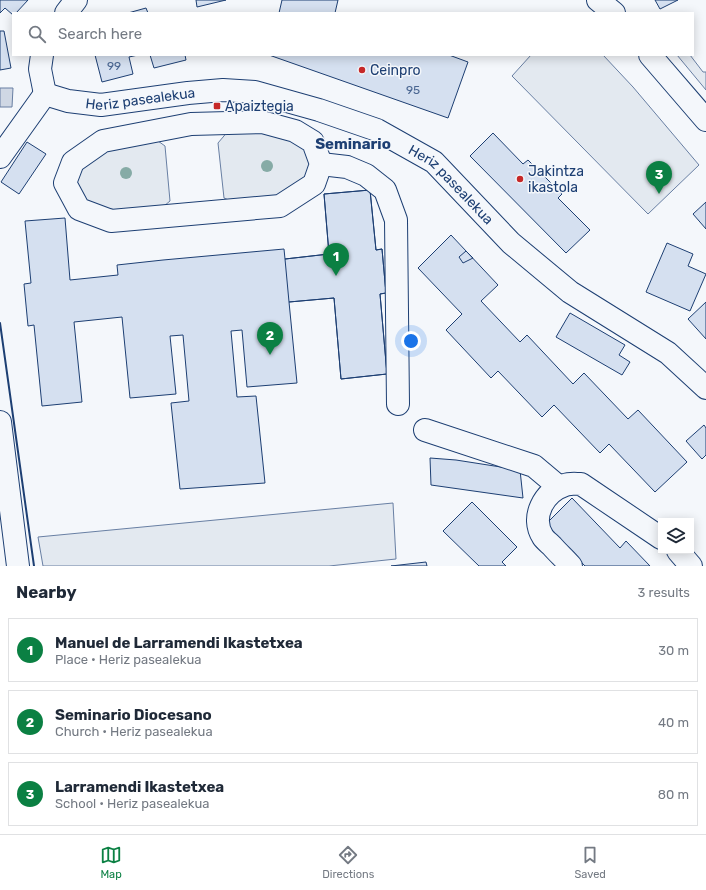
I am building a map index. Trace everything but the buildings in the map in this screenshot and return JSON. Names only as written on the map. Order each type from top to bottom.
[{"type":"street","points":[[67,12],[76,0]]},
{"type":"street","points":[[598,0],[613,12]]},
{"type":"street","points":[[0,157],[46,94],[40,69],[42,56]]},
{"type":"street","points":[[651,56],[706,120]]},
{"type":"street","name":"Heriz pasealekua","points":[[46,94],[68,101],[101,105],[188,93],[223,90],[255,92],[319,110],[377,130],[434,162],[511,243],[570,292],[668,353],[706,388]]},
{"type":"street","points":[[188,93],[191,124]]},
{"type":"street","points":[[262,122],[295,131],[313,142],[321,164],[314,184],[280,206],[111,221],[79,209],[65,183],[73,162],[103,141],[191,124],[262,122]]},
{"type":"street","points":[[321,164],[347,167],[366,175],[385,190],[396,220],[398,404]]},
{"type":"street","points":[[0,422],[18,566]]},
{"type":"street","points":[[425,430],[534,466],[559,488]]},
{"type":"street","points":[[572,566],[543,537],[537,524],[539,510],[545,500],[552,493],[567,484],[580,484],[658,536]]},
{"type":"street","points":[[681,554],[691,566]]},
{"type":"shaded area","points":[[530,56],[604,56],[633,87],[699,165],[648,214],[512,76]]},
{"type":"shaded area","points":[[678,56],[691,56],[703,72],[706,72],[706,90]]},
{"type":"shaded area","points":[[0,88],[13,88],[12,107],[0,107]]},
{"type":"shaded area","points":[[229,130],[268,131],[306,145],[311,161],[309,175],[278,196],[231,201],[224,198],[218,143]]},
{"type":"shaded area","points":[[151,136],[165,146],[170,201],[164,206],[117,211],[97,207],[82,197],[77,183],[79,167],[93,154]]},
{"type":"shaded area","points":[[393,503],[396,559],[329,566],[43,566],[38,537]]},
{"type":"wall","points":[[0,323],[34,566]]},
{"type":"place","name":"Ceinpro","points":[[362,70]]},
{"type":"place","name":"Apaiztegia","points":[[217,106]]},
{"type":"place","name":"Jakintza ikastola","points":[[520,179]]},
{"type":"place","name":"Larramendi Ikastetxea","points":[[659,194]]},
{"type":"place","name":"Manuel de Larramendi Ikastetxea","points":[[336,276]]},
{"type":"place","name":"Seminario Diocesano","points":[[270,355]]},
{"type":"district","name":"Seminario","points":[[353,144]]}]
